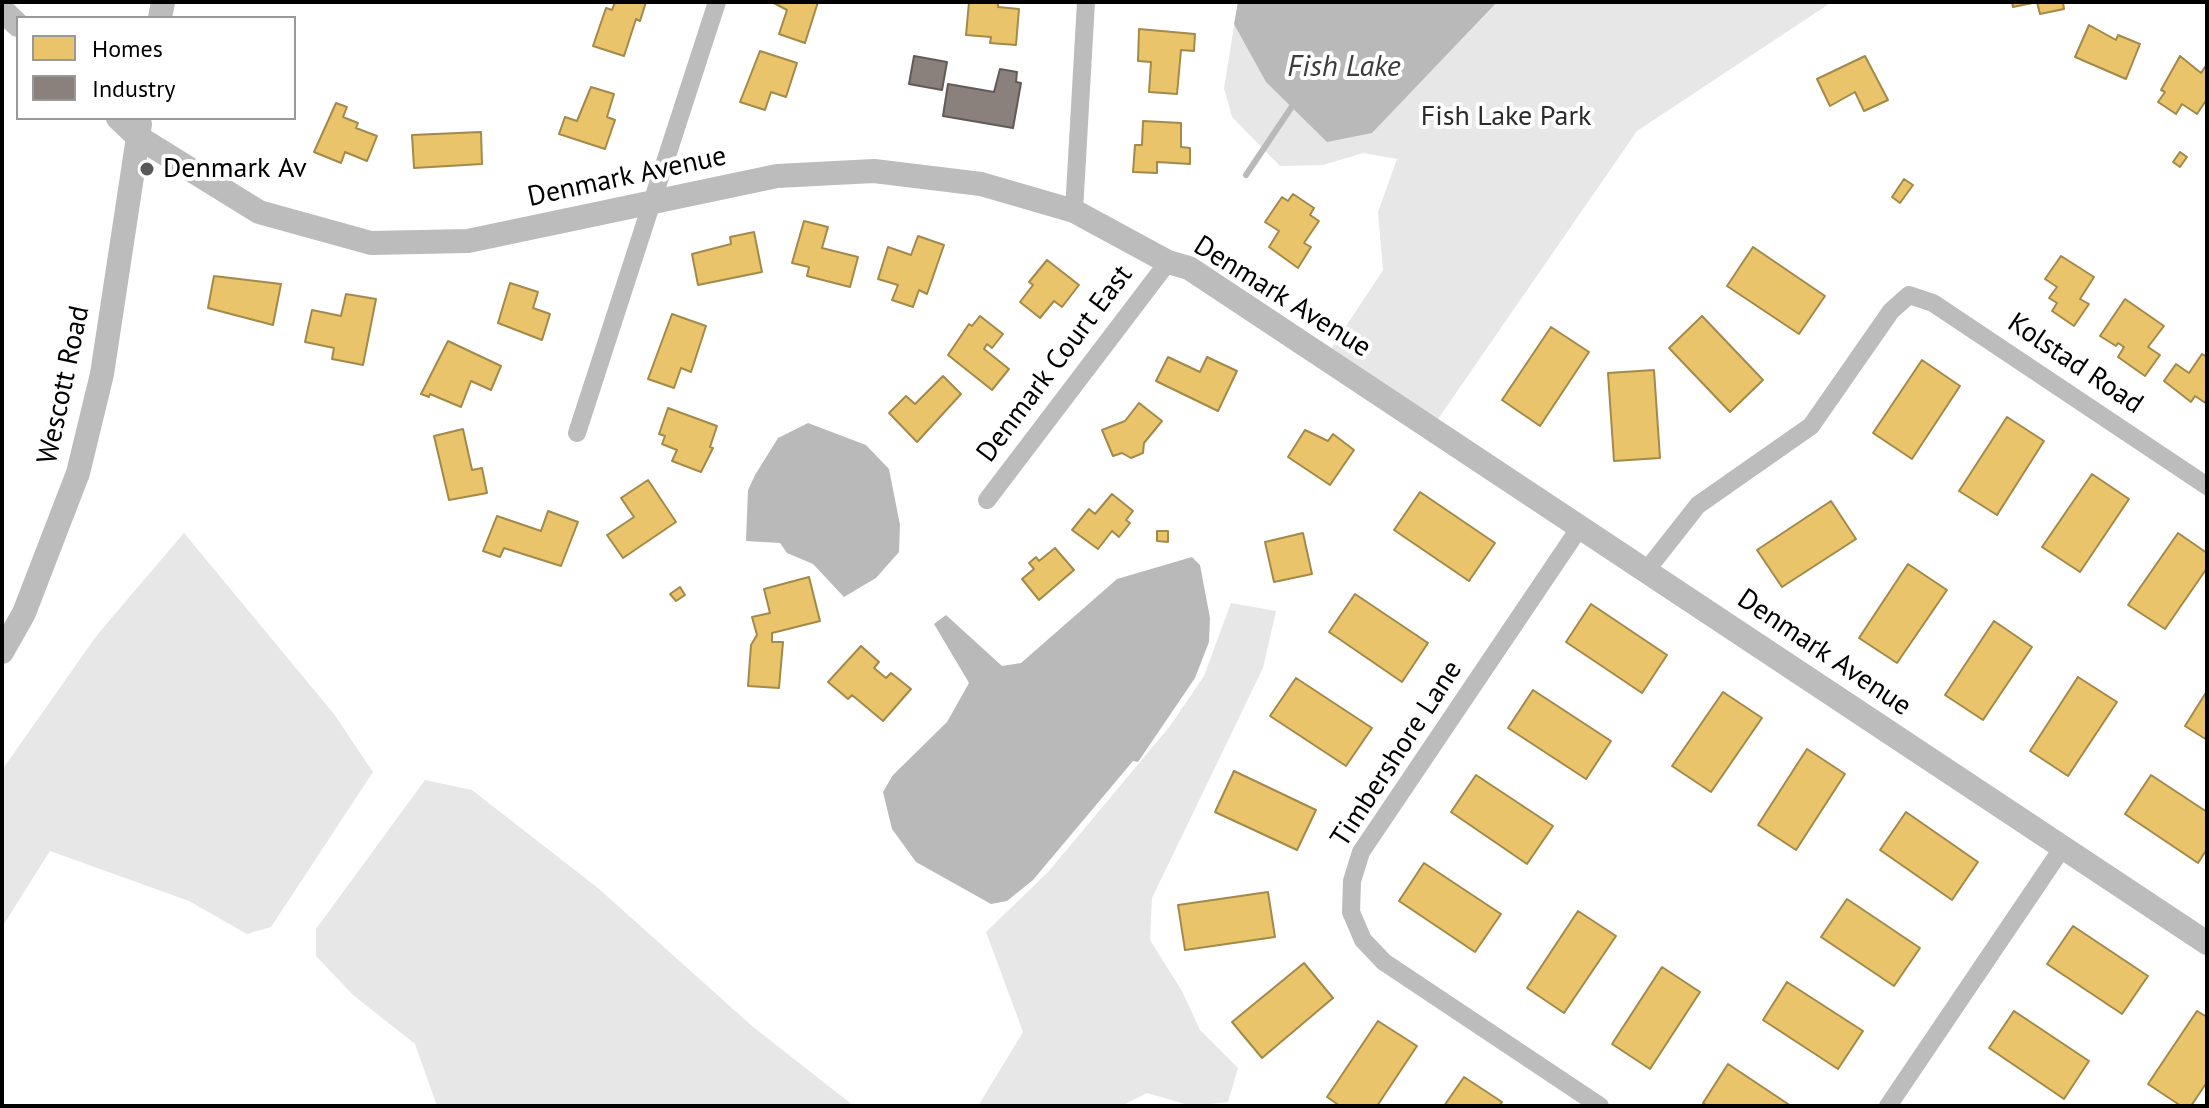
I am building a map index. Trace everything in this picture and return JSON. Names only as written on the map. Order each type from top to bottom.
[{"type":"street","points":[[577,433],[717,2]]},
{"type":"street","points":[[1074,211],[1086,2]]},
{"type":"street","name":"Denmark Avenue","points":[[139,128],[259,212],[371,243],[468,241],[777,176],[874,171],[981,184],[1074,211],[1168,262],[1189,268],[2207,943]]},
{"type":"street","name":"Wescott Road","points":[[2,652],[24,613],[78,473],[102,374],[139,128]]},
{"type":"street","name":"Denmark Court East","points":[[987,500],[1168,262]]},
{"type":"street","name":"Kolstad Road","points":[[1646,571],[1698,505],[1811,426],[1891,311],[1909,295],[1933,303],[2207,486]]},
{"type":"street","name":"Timbershore Lane","points":[[1580,527],[1361,852],[1352,881],[1351,912],[1363,940],[1384,962],[1600,1106]]},
{"type":"street","points":[[1888,1106],[2063,847]]},
{"type":"green space","name":"Fish Lake Park","points":[[1238,2],[1832,2],[1637,131],[1438,419],[1325,358],[1383,270],[1378,212],[1397,159],[1363,153],[1323,165],[1280,166],[1232,117],[1224,88]]},
{"type":"green space","points":[[184,533],[334,714],[373,772],[271,927],[247,934],[189,901],[50,851],[2,927],[2,770],[97,635]]},
{"type":"green space","points":[[1231,603],[1276,611],[1263,668],[1152,898],[1150,940],[1182,991],[1200,1030],[1238,1068],[1228,1102],[1192,1106],[1147,1093],[1121,1106],[978,1106],[1023,1032],[986,932],[1049,871],[1170,726],[1204,676]]},
{"type":"green space","points":[[425,780],[472,790],[598,888],[752,1026],[854,1106],[437,1106],[415,1044],[353,995],[316,956],[316,929]]},
{"type":"water","name":"Fish Lake","points":[[1238,2],[1497,2],[1372,133],[1327,142],[1266,82],[1234,24]]},
{"type":"water","points":[[808,423],[866,445],[889,469],[900,525],[899,552],[876,578],[844,597],[813,564],[787,553],[780,543],[746,541],[748,490],[755,475],[778,438]]},
{"type":"water","points":[[1192,557],[1200,565],[1210,618],[1209,642],[1195,678],[1138,762],[1133,761],[1033,880],[1007,901],[991,904],[916,862],[892,829],[883,792],[893,775],[947,722],[969,683],[934,624],[946,615],[1002,666],[1021,663],[1117,579]]},
{"type":"building: Homes","points":[[615,2],[646,2],[640,21],[636,19],[624,56],[593,46],[606,8],[612,10]]},
{"type":"building: Homes","points":[[772,2],[818,2],[805,43],[779,34],[787,10]]},
{"type":"building: Homes","points":[[969,2],[998,2],[998,7],[1019,9],[1016,45],[990,43],[991,37],[966,35]]},
{"type":"building: Homes","points":[[2012,2],[2037,2],[2013,7]]},
{"type":"building: Homes","points":[[2037,2],[2063,2],[2064,9],[2040,14]]},
{"type":"building: Homes","points":[[2089,25],[2116,40],[2118,35],[2140,44],[2126,79],[2075,57]]},
{"type":"building: Homes","points":[[1139,29],[1195,34],[1194,51],[1181,50],[1177,94],[1149,92],[1151,62],[1138,61]]},
{"type":"building: Homes","points":[[760,51],[797,63],[786,97],[771,92],[765,110],[740,102]]},
{"type":"building: Homes","points":[[1865,56],[1888,100],[1864,111],[1855,92],[1830,106],[1817,79]]},
{"type":"building: Homes","points":[[2180,56],[2201,73],[2207,64],[2207,99],[2197,114],[2182,104],[2176,114],[2158,102],[2165,92],[2161,90]]},
{"type":"building: Homes","points":[[591,87],[614,94],[607,117],[615,120],[605,149],[559,134],[565,117],[577,121]]},
{"type":"building: Homes","points":[[336,103],[347,107],[343,117],[358,123],[356,128],[377,136],[367,161],[345,152],[341,163],[314,152]]},
{"type":"building: Homes","points":[[1143,121],[1181,123],[1181,147],[1190,148],[1190,164],[1157,162],[1157,173],[1133,172],[1135,145],[1142,145]]},
{"type":"building: Homes","points":[[481,132],[482,164],[414,168],[412,135]]},
{"type":"building: Homes","points":[[2180,152],[2187,157],[2180,167],[2173,162]]},
{"type":"building: Homes","points":[[1904,179],[1913,185],[1900,203],[1892,197]]},
{"type":"building: Homes","points":[[1293,194],[1314,208],[1310,215],[1319,221],[1304,243],[1311,247],[1298,268],[1269,247],[1279,231],[1265,222],[1282,197],[1288,201]]},
{"type":"building: Homes","points":[[804,221],[828,227],[822,248],[858,257],[850,287],[807,276],[809,267],[792,263]]},
{"type":"building: Homes","points":[[754,232],[762,272],[698,285],[692,254],[731,244],[730,237]]},
{"type":"building: Homes","points":[[918,236],[944,245],[927,294],[919,290],[913,307],[892,300],[898,285],[878,279],[888,247],[911,255]]},
{"type":"building: Homes","points":[[1753,247],[1825,296],[1799,334],[1727,286]]},
{"type":"building: Homes","points":[[2061,256],[2094,277],[2080,299],[2089,304],[2074,326],[2052,311],[2057,303],[2049,298],[2057,287],[2045,279]]},
{"type":"building: Homes","points":[[1047,260],[1079,285],[1062,307],[1054,301],[1040,318],[1020,302],[1033,285],[1029,282]]},
{"type":"building: Homes","points":[[214,276],[281,284],[273,325],[208,308]]},
{"type":"building: Homes","points":[[510,283],[538,292],[533,308],[550,314],[542,340],[498,323]]},
{"type":"building: Homes","points":[[346,294],[376,299],[363,365],[332,359],[334,348],[305,342],[312,310],[341,316]]},
{"type":"building: Homes","points":[[2125,299],[2164,326],[2148,347],[2160,355],[2145,376],[2118,357],[2124,347],[2118,343],[2116,346],[2100,336]]},
{"type":"building: Homes","points":[[672,314],[706,326],[691,372],[681,368],[674,388],[648,379]]},
{"type":"building: Homes","points":[[980,316],[1003,334],[992,348],[987,344],[984,349],[1009,369],[992,390],[948,355],[969,324],[972,326]]},
{"type":"building: Homes","points":[[1702,316],[1763,380],[1730,412],[1669,348]]},
{"type":"building: Homes","points":[[1551,327],[1589,352],[1540,426],[1502,400]]},
{"type":"building: Homes","points":[[448,341],[501,366],[491,390],[471,381],[461,407],[430,394],[429,397],[421,394]]},
{"type":"building: Homes","points":[[2202,354],[2207,357],[2207,404],[2195,396],[2191,402],[2164,381],[2176,364],[2189,373]]},
{"type":"building: Homes","points":[[1168,357],[1200,372],[1207,357],[1237,371],[1218,411],[1156,381]]},
{"type":"building: Homes","points":[[1922,360],[1960,386],[1912,459],[1873,433]]},
{"type":"building: Homes","points":[[1654,370],[1660,458],[1614,461],[1608,373]]},
{"type":"building: Homes","points":[[943,376],[961,394],[917,442],[889,413],[906,396],[915,404]]},
{"type":"building: Homes","points":[[1139,403],[1162,421],[1144,443],[1143,453],[1131,458],[1122,453],[1113,456],[1102,430],[1125,421]]},
{"type":"building: Homes","points":[[668,408],[717,426],[710,447],[713,448],[701,472],[672,461],[677,450],[662,444],[665,436],[659,434]]},
{"type":"building: Homes","points":[[2007,417],[2044,441],[1997,515],[1959,491]]},
{"type":"building: Homes","points":[[463,429],[472,470],[482,468],[487,493],[449,500],[434,436]]},
{"type":"building: Homes","points":[[1305,430],[1328,441],[1333,434],[1354,450],[1330,485],[1288,457]]},
{"type":"building: Homes","points":[[2092,474],[2129,499],[2080,572],[2042,547]]},
{"type":"building: Homes","points":[[648,480],[676,522],[623,558],[607,535],[634,517],[621,498]]},
{"type":"building: Homes","points":[[1420,492],[1495,543],[1469,581],[1394,530]]},
{"type":"building: Homes","points":[[1112,494],[1133,511],[1126,520],[1130,523],[1119,537],[1112,531],[1098,549],[1072,530],[1089,509],[1095,514]]},
{"type":"building: Homes","points":[[1831,501],[1856,539],[1782,587],[1757,550]]},
{"type":"building: Homes","points":[[548,511],[578,522],[561,566],[504,548],[500,557],[483,551],[497,516],[541,531]]},
{"type":"building: Homes","points":[[1157,531],[1168,531],[1168,542],[1157,541]]},
{"type":"building: Homes","points":[[1303,533],[1312,574],[1274,582],[1265,542]]},
{"type":"building: Homes","points":[[2178,533],[2207,553],[2207,568],[2165,629],[2128,605]]},
{"type":"building: Homes","points":[[1055,548],[1074,570],[1039,600],[1022,579],[1034,569],[1029,563],[1036,557],[1039,561]]},
{"type":"building: Homes","points":[[1908,564],[1947,590],[1897,663],[1859,638]]},
{"type":"building: Homes","points":[[809,577],[820,621],[772,633],[772,642],[783,642],[779,688],[748,686],[751,645],[757,635],[752,617],[770,613],[764,589]]},
{"type":"building: Homes","points":[[680,587],[685,595],[676,601],[670,594]]},
{"type":"building: Homes","points":[[1355,594],[1428,643],[1402,682],[1329,632]]},
{"type":"building: Homes","points":[[1591,604],[1667,655],[1642,693],[1566,642]]},
{"type":"building: Homes","points":[[1994,621],[2032,647],[1983,720],[1945,695]]},
{"type":"building: Homes","points":[[861,646],[879,662],[874,668],[886,678],[891,673],[911,689],[883,721],[852,695],[848,699],[828,682]]},
{"type":"building: Homes","points":[[2078,677],[2117,702],[2068,776],[2030,751]]},
{"type":"building: Homes","points":[[1296,678],[1372,728],[1346,766],[1270,716]]},
{"type":"building: Homes","points":[[1533,690],[1611,741],[1586,779],[1508,728]]},
{"type":"building: Homes","points":[[2207,691],[2207,740],[2185,726]]},
{"type":"building: Homes","points":[[1723,692],[1762,718],[1711,792],[1672,766]]},
{"type":"building: Homes","points":[[1807,749],[1845,774],[1796,850],[1758,825]]},
{"type":"building: Homes","points":[[1234,771],[1316,810],[1297,850],[1215,812]]},
{"type":"building: Homes","points":[[1476,775],[1553,826],[1527,864],[1451,812]]},
{"type":"building: Homes","points":[[2151,775],[2207,812],[2207,849],[2198,863],[2125,814]]},
{"type":"building: Homes","points":[[1906,812],[1978,862],[1952,900],[1880,850]]},
{"type":"building: Homes","points":[[1424,863],[1501,914],[1475,952],[1399,901]]},
{"type":"building: Homes","points":[[1268,892],[1275,937],[1185,950],[1178,905]]},
{"type":"building: Homes","points":[[1847,899],[1920,948],[1894,986],[1821,937]]},
{"type":"building: Homes","points":[[1578,911],[1616,936],[1564,1013],[1527,988]]},
{"type":"building: Homes","points":[[2073,926],[2148,976],[2122,1014],[2047,964]]},
{"type":"building: Homes","points":[[1304,963],[1333,998],[1262,1058],[1232,1022]]},
{"type":"building: Homes","points":[[1662,967],[1700,992],[1650,1069],[1612,1044]]},
{"type":"building: Homes","points":[[1787,982],[1863,1031],[1838,1069],[1763,1020]]},
{"type":"building: Homes","points":[[2014,1011],[2089,1061],[2064,1099],[1989,1048]]},
{"type":"building: Homes","points":[[2197,1011],[2207,1017],[2207,1082],[2191,1106],[2181,1106],[2148,1084]]},
{"type":"building: Homes","points":[[1378,1021],[1417,1046],[1377,1106],[1340,1106],[1327,1097]]},
{"type":"building: Homes","points":[[1728,1064],[1791,1106],[1708,1106],[1703,1103]]},
{"type":"building: Homes","points":[[1464,1077],[1502,1102],[1499,1106],[1444,1106]]},
{"type":"building: Industry","points":[[914,56],[947,62],[942,90],[909,84]]},
{"type":"building: Industry","points":[[1000,69],[1017,72],[1016,82],[1021,83],[1013,128],[943,116],[948,84],[994,92]]},
{"type":"waterway","points":[[1246,175],[1295,102]]},
{"type":"place","name":"Denmark Av","points":[[147,169]]}]
